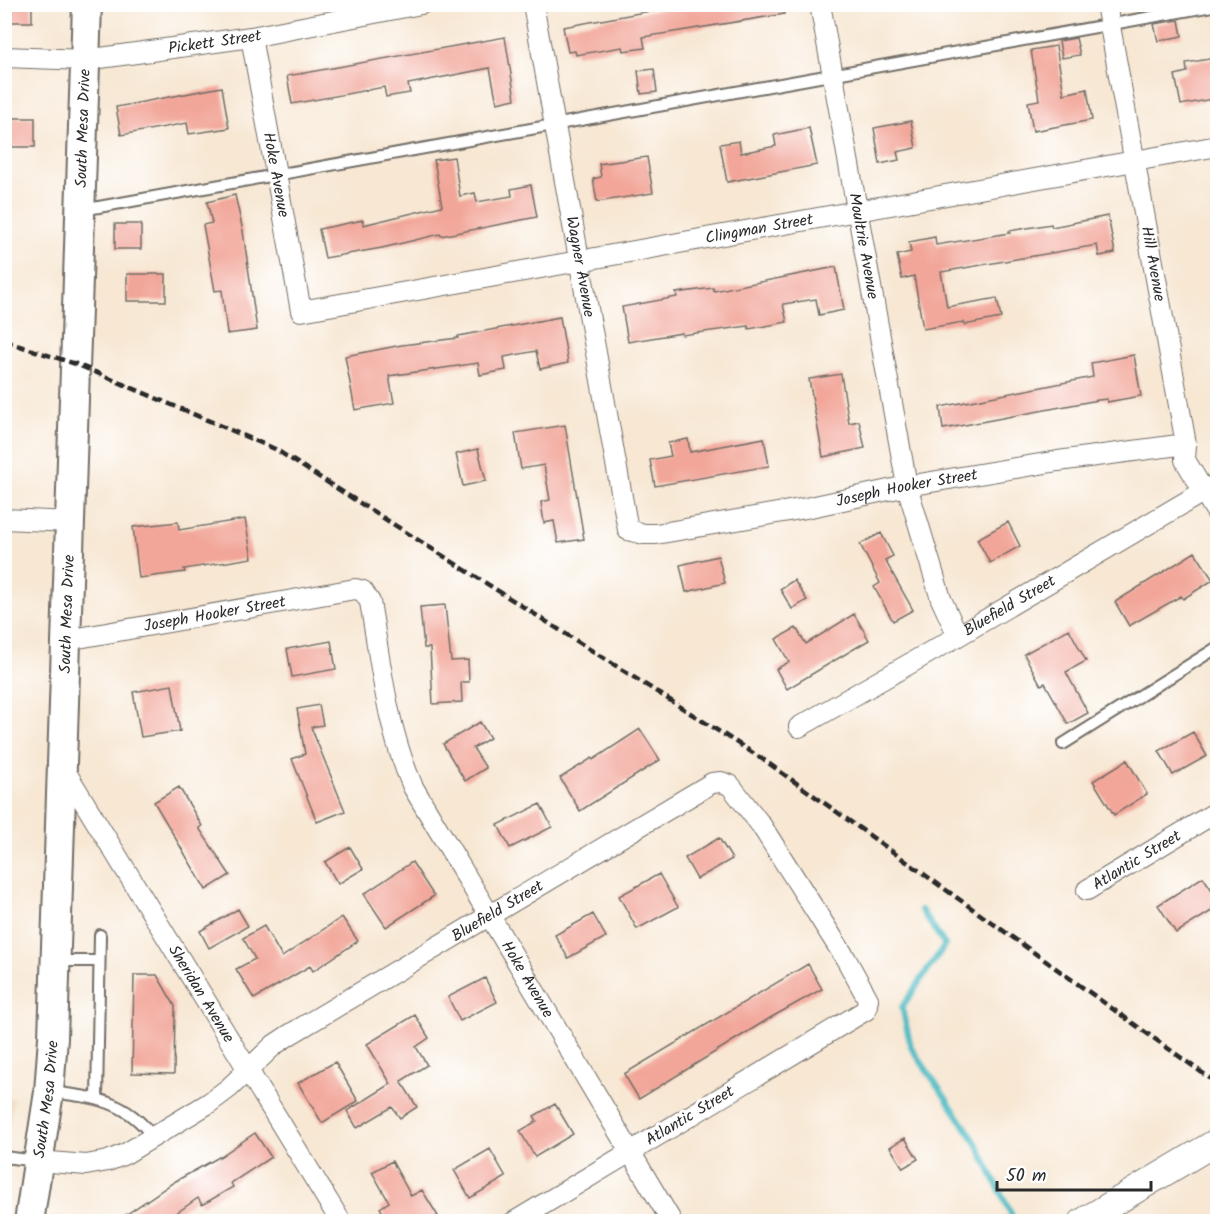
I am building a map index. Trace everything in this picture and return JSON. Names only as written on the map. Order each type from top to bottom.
[{"type":"main road","name":"South Mesa Drive","points":[[29,1221],[49,1092],[56,961],[87,60],[87,4]]},
{"type":"street","name":"Pickett Street","points":[[4,57],[87,60],[251,37],[421,4]]},
{"type":"street","name":"Wagner Avenue","points":[[533,4],[628,530]]},
{"type":"street","name":"Moultrie Avenue","points":[[820,4],[907,486],[941,599],[958,636]]},
{"type":"street","name":"Hill Avenue","points":[[1106,4],[1186,444],[1185,460],[1210,487],[1218,515]]},
{"type":"street","name":"Hoke Avenue","points":[[251,37],[301,311]]},
{"type":"street","name":"Clingman Street","points":[[301,311],[1218,146]]},
{"type":"street","name":"Joseph Hooker Street","points":[[628,530],[656,534],[806,508],[907,486],[1058,461],[1186,444]]},
{"type":"street","name":"Bluefield Street","points":[[799,727],[1210,487]]},
{"type":"street","points":[[4,519],[71,522]]},
{"type":"street","name":"Joseph Hooker Street","points":[[67,640],[355,589],[363,591]]},
{"type":"street","name":"Hoke Avenue","points":[[363,591],[370,602],[402,763],[422,805],[672,1221]]},
{"type":"street","name":"Sheridan Avenue","points":[[62,766],[341,1221]]},
{"type":"street","name":"Bluefield Street","points":[[39,1161],[86,1165],[108,1161],[125,1154],[230,1088],[274,1045],[289,1035],[712,783],[720,782],[730,785],[761,825],[805,893],[868,999],[867,1010]]},
{"type":"street","name":"Atlantic Street","points":[[1087,890],[1218,811]]},
{"type":"street","name":"Atlantic Street","points":[[514,1221],[867,1010]]},
{"type":"street","points":[[1082,1221],[1218,1141]]},
{"type":"lane","points":[[81,210],[1218,5]]},
{"type":"lane","points":[[1063,744],[1218,647]]},
{"type":"lane","points":[[97,1098],[100,935]]},
{"type":"lane","points":[[56,961],[99,961]]},
{"type":"lane","points":[[49,1092],[97,1098],[132,1114],[143,1123],[153,1137]]},
{"type":"lane","points":[[4,1157],[39,1161]]},
{"type":"shaded area","points":[[4,1099],[14,1099],[5,1150]]},
{"type":"building","points":[[4,4],[32,4],[32,22],[4,22]]},
{"type":"building","points":[[688,4],[784,4],[784,14],[643,37],[645,48],[623,51],[622,47],[576,55],[575,51],[568,52],[563,27]]},
{"type":"building","points":[[1179,20],[1182,36],[1158,41],[1154,24]]},
{"type":"building","points":[[505,37],[515,99],[497,103],[490,68],[408,84],[410,93],[386,97],[384,87],[292,104],[287,76]]},
{"type":"building","points":[[1076,38],[1080,55],[1062,58],[1059,41]]},
{"type":"building","points":[[1056,46],[1064,94],[1087,89],[1092,120],[1033,131],[1028,102],[1039,100],[1031,50]]},
{"type":"building","points":[[1214,58],[1218,79],[1218,98],[1181,105],[1175,75],[1187,72],[1186,63]]},
{"type":"building","points":[[654,69],[657,92],[641,94],[638,71]]},
{"type":"building","points":[[222,87],[229,128],[189,134],[187,123],[121,135],[116,107]]},
{"type":"building","points":[[8,118],[35,118],[35,147],[8,147]]},
{"type":"building","points":[[911,121],[916,148],[897,152],[899,160],[880,164],[874,128]]},
{"type":"building","points":[[809,128],[817,165],[727,182],[720,144],[739,141],[741,153],[776,146],[774,135]]},
{"type":"building","points":[[454,157],[460,196],[475,193],[477,202],[512,196],[511,189],[531,185],[537,217],[325,258],[319,229],[363,220],[363,225],[442,206],[434,160]]},
{"type":"building","points":[[647,157],[653,193],[597,202],[593,179],[601,177],[599,164]]},
{"type":"building","points":[[235,195],[243,231],[257,330],[227,334],[222,290],[215,291],[203,225],[212,223],[207,202]]},
{"type":"building","points":[[1108,216],[1115,253],[1099,256],[1097,245],[941,272],[947,307],[997,298],[1001,318],[923,329],[914,276],[902,279],[897,255],[911,252],[909,242],[935,237],[936,245]]},
{"type":"building","points":[[115,224],[141,224],[141,249],[115,249]]},
{"type":"building","points":[[836,267],[844,310],[819,315],[816,299],[783,304],[787,322],[749,329],[748,326],[682,335],[682,333],[628,342],[622,307],[677,297],[676,293],[713,288],[714,291]]},
{"type":"building","points":[[127,274],[166,274],[166,301],[127,301]]},
{"type":"building","points":[[560,317],[568,363],[540,369],[536,351],[504,357],[506,370],[480,375],[478,363],[389,376],[394,403],[355,410],[345,356],[402,345],[458,338],[458,336]]},
{"type":"building","points":[[1134,355],[1141,396],[1107,402],[1107,399],[1098,400],[943,429],[940,407],[1093,377],[1091,363]]},
{"type":"building","points":[[841,374],[849,423],[859,421],[865,448],[823,457],[809,379]]},
{"type":"building","points":[[565,425],[584,539],[558,543],[554,521],[544,523],[541,502],[550,500],[544,465],[521,469],[515,433]]},
{"type":"building","points":[[764,438],[769,466],[655,486],[650,460],[671,456],[668,443],[688,439],[690,452]]},
{"type":"building","points":[[478,449],[486,481],[463,486],[456,454]]},
{"type":"building","points":[[245,519],[252,558],[184,569],[185,572],[139,578],[133,527],[178,522],[179,530]]},
{"type":"building","points":[[1008,522],[1020,546],[990,563],[977,539]]},
{"type":"building","points":[[881,533],[893,556],[885,560],[913,610],[893,621],[874,587],[880,583],[860,544]]},
{"type":"building","points":[[1195,552],[1213,580],[1183,599],[1181,596],[1129,626],[1115,602]]},
{"type":"building","points":[[718,556],[725,583],[686,592],[680,565]]},
{"type":"building","points":[[794,580],[807,600],[792,609],[780,589]]},
{"type":"building","points":[[445,605],[451,661],[468,660],[469,682],[461,682],[462,702],[433,704],[430,648],[424,648],[420,607]]},
{"type":"building","points":[[854,614],[869,640],[787,689],[776,669],[789,662],[776,639],[796,628],[806,644]]},
{"type":"building","points":[[1069,629],[1086,661],[1066,672],[1088,713],[1068,724],[1045,683],[1041,685],[1024,654]]},
{"type":"building","points":[[331,641],[336,669],[292,677],[287,649]]},
{"type":"building","points":[[172,685],[180,731],[141,737],[133,692]]},
{"type":"building","points":[[319,705],[323,725],[311,727],[345,811],[317,822],[292,759],[305,754],[297,709]]},
{"type":"building","points":[[480,722],[490,738],[473,748],[486,768],[465,781],[443,744]]},
{"type":"building","points":[[640,729],[660,760],[580,811],[560,778],[592,758],[593,760]]},
{"type":"building","points":[[1193,732],[1207,756],[1173,775],[1159,751]]},
{"type":"building","points":[[1127,760],[1147,794],[1114,815],[1093,781]]},
{"type":"building","points":[[179,787],[202,826],[199,828],[230,875],[206,890],[154,802]]},
{"type":"building","points":[[540,804],[552,827],[510,848],[498,825]]},
{"type":"building","points":[[719,838],[732,859],[697,879],[685,858]]},
{"type":"building","points":[[350,847],[363,869],[338,884],[325,862]]},
{"type":"building","points":[[412,862],[434,896],[386,927],[364,894]]},
{"type":"building","points":[[659,874],[678,907],[637,929],[619,896]]},
{"type":"building","points":[[1203,877],[1218,899],[1218,907],[1176,933],[1158,905]]},
{"type":"building","points":[[238,909],[248,926],[209,948],[200,931]]},
{"type":"building","points":[[593,914],[606,937],[568,958],[555,935]]},
{"type":"building","points":[[342,917],[358,941],[313,971],[310,966],[254,999],[236,969],[255,959],[243,938],[264,926],[282,957]]},
{"type":"building","points":[[808,964],[822,989],[770,1018],[639,1099],[624,1074]]},
{"type":"building","points":[[134,975],[157,975],[175,1006],[174,1074],[132,1073]]},
{"type":"building","points":[[485,978],[497,1002],[460,1021],[448,997]]},
{"type":"building","points":[[415,1015],[429,1038],[416,1047],[427,1065],[401,1081],[417,1107],[400,1118],[392,1107],[357,1128],[347,1111],[391,1084],[367,1044]]},
{"type":"building","points":[[335,1062],[358,1101],[322,1123],[298,1083]]},
{"type":"building","points":[[555,1104],[573,1134],[535,1157],[520,1131],[537,1121],[534,1116]]},
{"type":"building","points":[[255,1133],[271,1157],[231,1183],[233,1187],[202,1205],[198,1198],[165,1221],[117,1221],[174,1182],[221,1156]]},
{"type":"building","points":[[905,1138],[918,1159],[903,1168],[890,1147]]},
{"type":"building","points":[[490,1149],[506,1177],[470,1198],[454,1170]]},
{"type":"building","points":[[392,1161],[411,1196],[422,1190],[438,1216],[429,1221],[388,1221],[380,1208],[389,1202],[372,1172]]},
{"type":"waterway","points":[[921,910],[945,945],[902,1007],[911,1047],[977,1144],[1015,1222]]},
{"type":"railway","points":[[4,341],[76,364],[275,449],[764,760],[1218,1084]]}]
